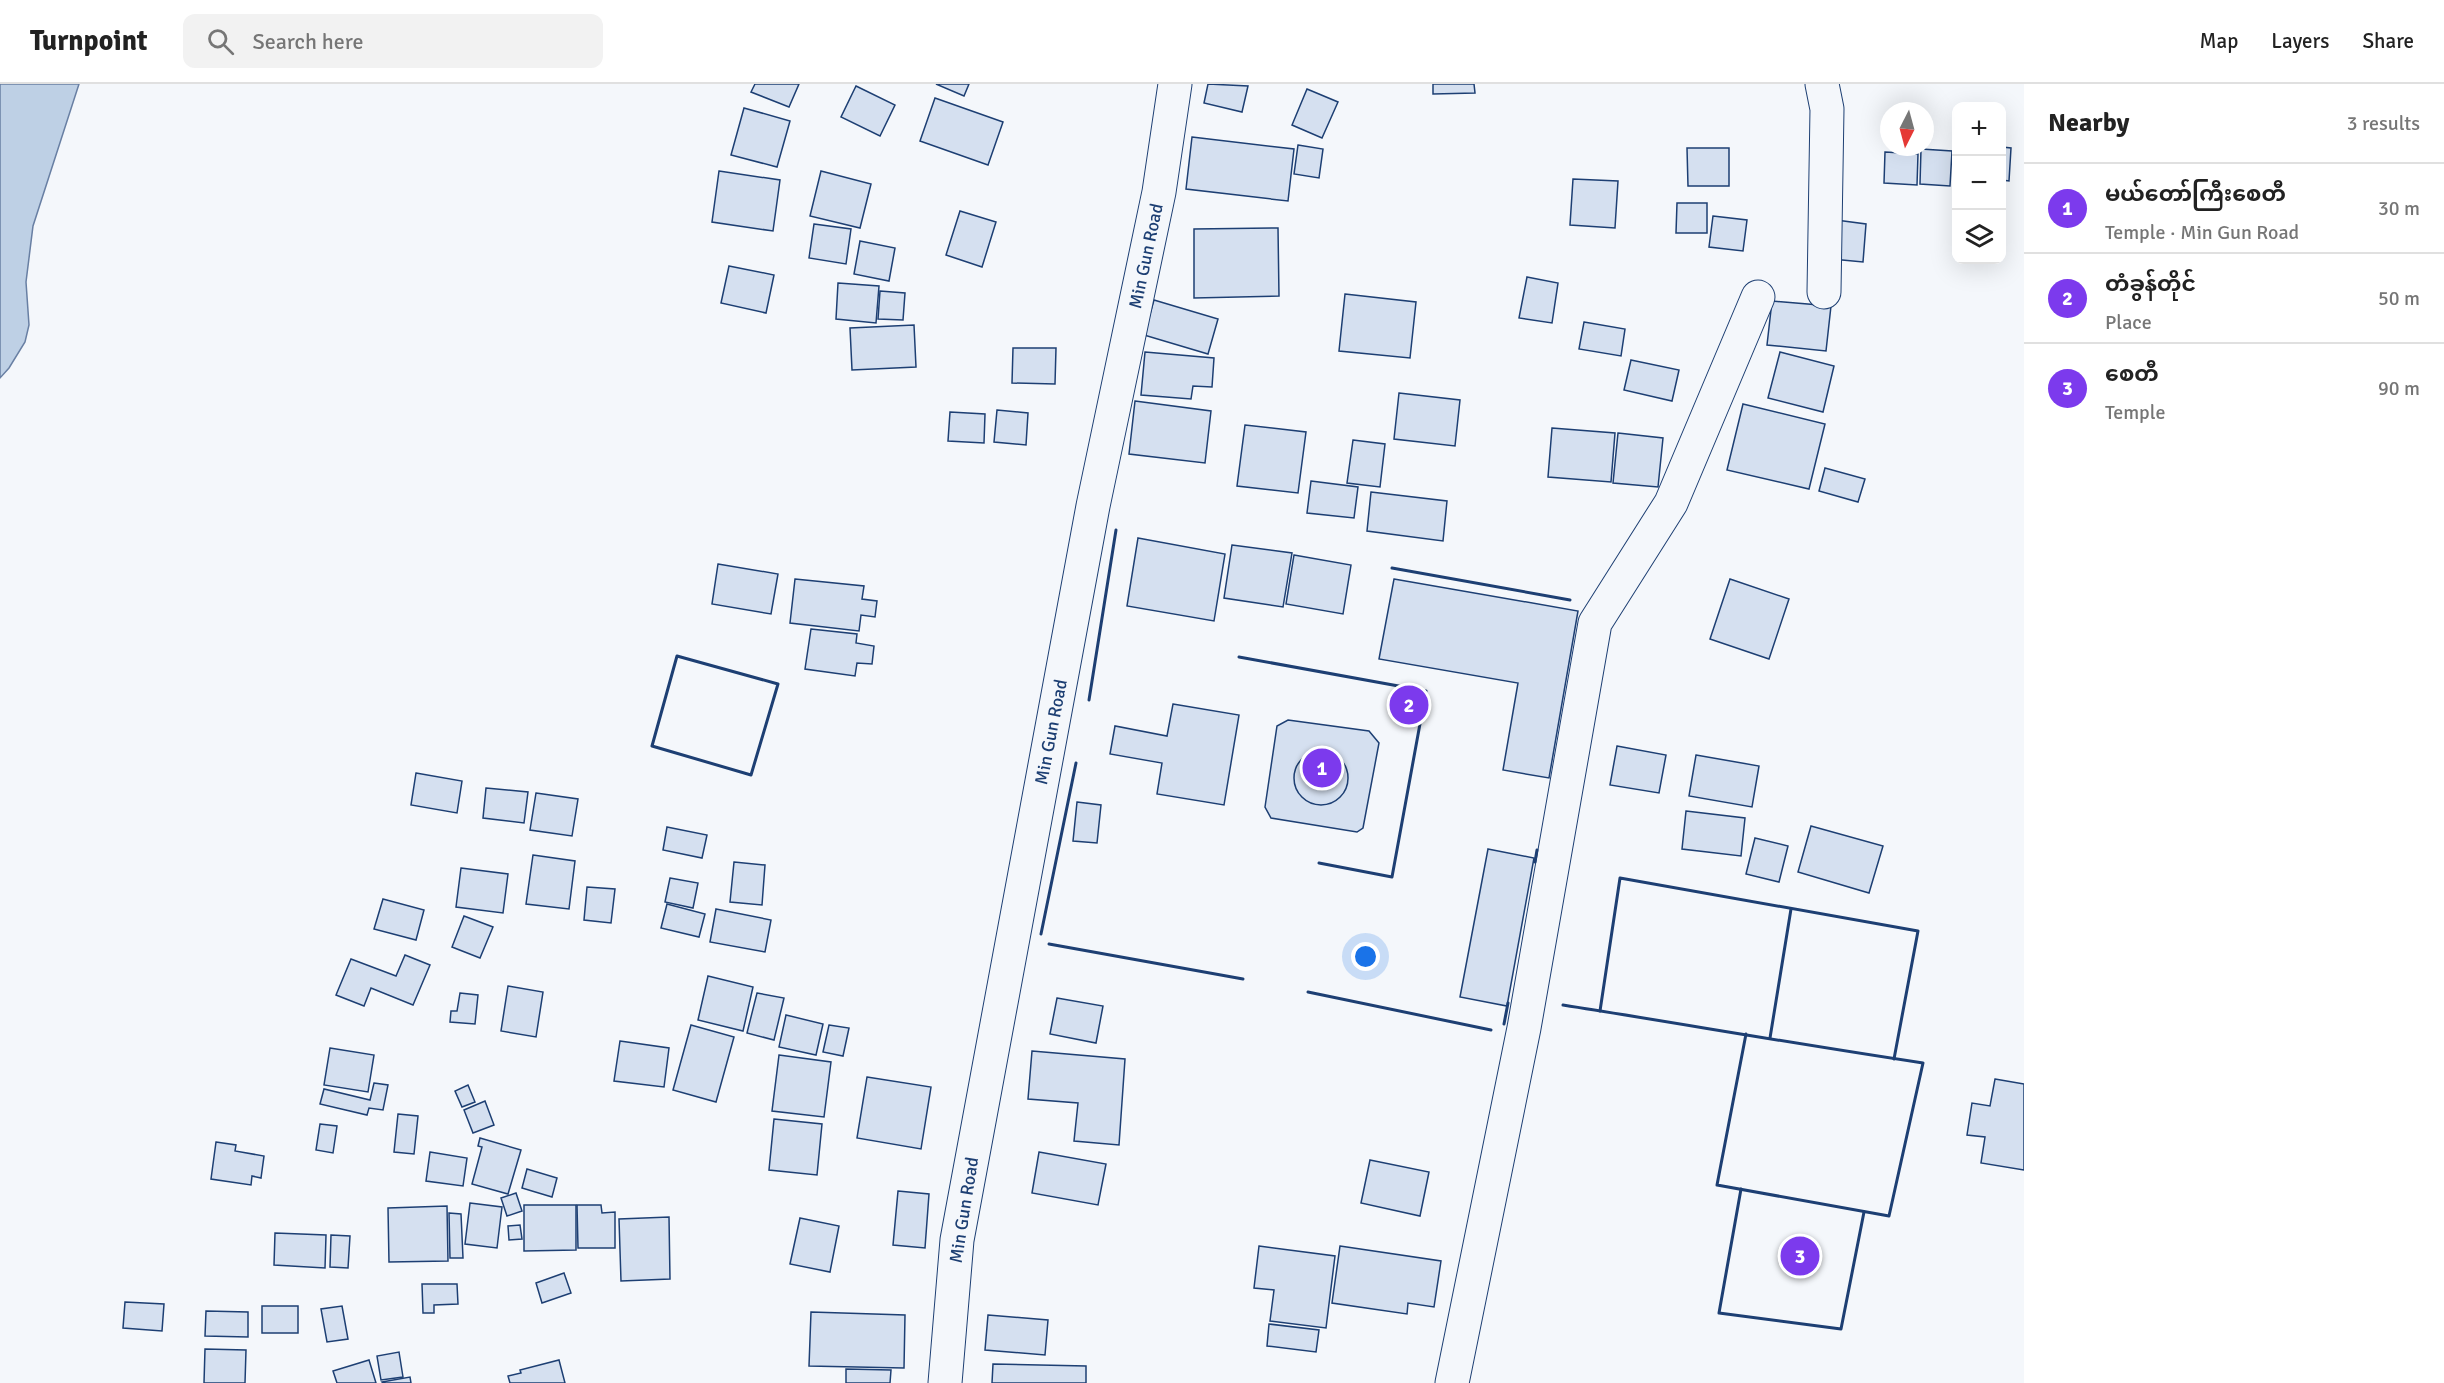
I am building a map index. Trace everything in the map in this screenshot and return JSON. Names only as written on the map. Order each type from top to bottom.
[{"type":"street","name":"Min Gun Road","points":[[945,1383],[957,1240],[1093,506],[1159,192],[1174,84]]},
{"type":"street","points":[[1822,84],[1827,109],[1824,292]]},
{"type":"street","points":[[1452,1383],[1524,1028],[1595,623],[1671,503],[1758,297]]},
{"type":"water","points":[[0,84],[79,84],[33,226],[26,282],[29,325],[25,342],[0,378]]},
{"type":"building","points":[[755,84],[799,84],[789,107],[751,92]]},
{"type":"building","points":[[936,84],[969,84],[964,96]]},
{"type":"building","points":[[1208,84],[1248,86],[1242,112],[1204,103]]},
{"type":"building","points":[[1433,84],[1474,84],[1475,93],[1433,94]]},
{"type":"building","points":[[856,86],[895,105],[880,136],[841,117]]},
{"type":"building","points":[[1307,89],[1338,102],[1322,138],[1292,125]]},
{"type":"building","points":[[935,98],[1003,122],[988,165],[920,141]]},
{"type":"building","points":[[744,108],[790,121],[777,167],[731,155]]},
{"type":"building","points":[[1192,137],[1294,149],[1288,201],[1186,189]]},
{"type":"building","points":[[1298,145],[1323,149],[1319,178],[1294,174]]},
{"type":"building","points":[[2006,147],[2011,148],[2009,181],[2006,181]]},
{"type":"building","points":[[1687,148],[1729,148],[1729,186],[1688,186]]},
{"type":"building","points":[[1934,150],[1952,151],[1950,186],[1920,184],[1921,156],[1934,156]]},
{"type":"building","points":[[1885,156],[1918,156],[1917,185],[1884,183]]},
{"type":"building","points":[[719,171],[780,180],[773,231],[712,222]]},
{"type":"building","points":[[821,171],[871,184],[860,228],[810,216]]},
{"type":"building","points":[[1573,179],[1618,181],[1615,228],[1570,225]]},
{"type":"building","points":[[1677,203],[1707,203],[1707,233],[1676,233]]},
{"type":"building","points":[[960,211],[996,222],[982,267],[946,255]]},
{"type":"building","points":[[1713,216],[1747,220],[1743,251],[1709,247]]},
{"type":"building","points":[[1836,220],[1866,224],[1863,262],[1832,259]]},
{"type":"building","points":[[814,224],[851,229],[846,264],[809,258]]},
{"type":"building","points":[[1278,228],[1279,296],[1194,298],[1194,229]]},
{"type":"building","points":[[860,241],[895,248],[889,281],[854,274]]},
{"type":"building","points":[[729,266],[774,275],[766,313],[721,303]]},
{"type":"building","points":[[1527,277],[1558,283],[1552,323],[1519,318]]},
{"type":"building","points":[[838,283],[879,286],[876,323],[836,319]]},
{"type":"building","points":[[880,291],[905,293],[903,320],[878,319]]},
{"type":"building","points":[[1345,294],[1416,302],[1410,358],[1339,351]]},
{"type":"building","points":[[1154,300],[1218,319],[1208,354],[1144,335]]},
{"type":"building","points":[[1772,301],[1831,306],[1826,351],[1767,345]]},
{"type":"building","points":[[1584,322],[1625,329],[1621,356],[1579,349]]},
{"type":"building","points":[[914,325],[916,367],[852,370],[850,328]]},
{"type":"building","points":[[1013,348],[1056,348],[1055,384],[1012,383]]},
{"type":"building","points":[[1145,352],[1214,358],[1212,387],[1193,386],[1191,399],[1141,395]]},
{"type":"building","points":[[1780,352],[1834,366],[1823,412],[1768,398]]},
{"type":"building","points":[[1631,360],[1679,370],[1672,401],[1624,390]]},
{"type":"building","points":[[1399,393],[1460,400],[1455,446],[1394,439]]},
{"type":"building","points":[[1135,401],[1211,411],[1205,463],[1129,454]]},
{"type":"building","points":[[1743,404],[1825,424],[1809,489],[1727,470]]},
{"type":"building","points":[[997,410],[1028,413],[1026,445],[994,442]]},
{"type":"building","points":[[950,412],[985,414],[984,443],[948,441]]},
{"type":"building","points":[[1245,425],[1306,432],[1298,493],[1237,486]]},
{"type":"building","points":[[1552,428],[1615,433],[1611,482],[1548,477]]},
{"type":"building","points":[[1618,433],[1663,438],[1658,487],[1613,483]]},
{"type":"building","points":[[1353,440],[1385,444],[1380,487],[1347,483]]},
{"type":"building","points":[[1825,468],[1865,479],[1858,502],[1819,491]]},
{"type":"building","points":[[1311,481],[1358,487],[1354,518],[1307,513]]},
{"type":"building","points":[[1371,492],[1447,501],[1443,541],[1367,531]]},
{"type":"building","points":[[1138,538],[1225,554],[1214,621],[1127,606]]},
{"type":"building","points":[[1232,545],[1292,553],[1283,607],[1224,598]]},
{"type":"building","points":[[1294,555],[1351,565],[1343,614],[1286,604]]},
{"type":"building","points":[[718,564],[778,574],[771,614],[712,604]]},
{"type":"building","points":[[795,579],[864,586],[862,599],[877,601],[875,617],[861,615],[859,631],[790,623]]},
{"type":"building","points":[[1394,579],[1578,611],[1549,778],[1503,770],[1518,683],[1379,659]]},
{"type":"building","points":[[1730,579],[1789,599],[1769,659],[1710,639]]},
{"type":"building","points":[[811,629],[857,634],[856,643],[874,646],[872,664],[857,663],[855,676],[805,669]]},
{"type":"building","points":[[1173,704],[1239,715],[1224,805],[1157,794],[1162,763],[1110,754],[1115,726],[1167,736]]},
{"type":"building","points":[[1288,720],[1369,731],[1379,743],[1363,828],[1357,832],[1271,818],[1265,807],[1277,726]]},
{"type":"building","points":[[1617,746],[1666,755],[1659,793],[1610,785]]},
{"type":"building","points":[[1316,751],[1326,751],[1336,755],[1344,763],[1348,778],[1344,793],[1336,801],[1326,805],[1316,805],[1306,801],[1298,793],[1294,783],[1294,773],[1298,763],[1306,755]]},
{"type":"building","points":[[1696,755],[1759,766],[1752,807],[1689,796]]},
{"type":"building","points":[[416,773],[462,781],[457,813],[411,805]]},
{"type":"building","points":[[486,788],[528,792],[524,823],[483,818]]},
{"type":"building","points":[[536,793],[578,799],[572,836],[530,830]]},
{"type":"building","points":[[1077,802],[1101,805],[1097,843],[1073,841]]},
{"type":"building","points":[[1686,811],[1745,818],[1741,856],[1682,849]]},
{"type":"building","points":[[1811,826],[1883,846],[1869,893],[1798,872]]},
{"type":"building","points":[[667,827],[707,835],[702,858],[663,850]]},
{"type":"building","points":[[1755,838],[1788,846],[1779,882],[1746,874]]},
{"type":"building","points":[[1488,849],[1534,858],[1507,1006],[1460,997]]},
{"type":"building","points":[[533,855],[575,861],[569,909],[526,904]]},
{"type":"building","points":[[734,862],[765,865],[762,905],[730,902]]},
{"type":"building","points":[[461,868],[508,874],[503,913],[456,907]]},
{"type":"building","points":[[670,878],[698,883],[693,908],[665,902]]},
{"type":"building","points":[[587,887],[615,889],[611,923],[584,920]]},
{"type":"building","points":[[383,899],[424,910],[416,940],[374,929]]},
{"type":"building","points":[[667,904],[705,914],[699,937],[661,928]]},
{"type":"building","points":[[716,909],[771,920],[765,952],[710,942]]},
{"type":"building","points":[[464,916],[493,927],[480,958],[452,947]]},
{"type":"building","points":[[405,955],[430,965],[413,1005],[371,988],[364,1006],[336,995],[351,959],[396,976]]},
{"type":"building","points":[[708,976],[753,987],[743,1031],[698,1020]]},
{"type":"building","points":[[508,986],[543,992],[536,1037],[501,1031]]},
{"type":"building","points":[[460,993],[478,995],[475,1024],[450,1022],[451,1011],[457,1011]]},
{"type":"building","points":[[757,993],[784,998],[774,1040],[747,1033]]},
{"type":"building","points":[[1057,998],[1103,1006],[1096,1043],[1050,1034]]},
{"type":"building","points":[[786,1015],[823,1024],[816,1055],[779,1047]]},
{"type":"building","points":[[691,1025],[734,1037],[716,1102],[673,1090]]},
{"type":"building","points":[[829,1025],[849,1028],[843,1056],[823,1052]]},
{"type":"building","points":[[620,1041],[669,1048],[664,1087],[614,1081]]},
{"type":"building","points":[[330,1048],[374,1055],[368,1092],[324,1085]]},
{"type":"building","points":[[1032,1051],[1125,1059],[1119,1145],[1074,1141],[1078,1103],[1028,1099]]},
{"type":"building","points":[[779,1055],[831,1062],[824,1117],[772,1111]]},
{"type":"building","points":[[867,1077],[931,1087],[921,1149],[857,1138]]},
{"type":"building","points":[[1995,1079],[2024,1084],[2024,1170],[1981,1163],[1985,1137],[1967,1135],[1972,1103],[1990,1106]]},
{"type":"building","points":[[374,1083],[388,1085],[383,1110],[369,1108],[367,1115],[320,1104],[324,1089],[370,1100]]},
{"type":"building","points":[[468,1085],[475,1102],[462,1107],[455,1091]]},
{"type":"building","points":[[485,1101],[494,1125],[473,1133],[464,1110]]},
{"type":"building","points":[[398,1114],[418,1116],[414,1154],[394,1152]]},
{"type":"building","points":[[774,1119],[822,1124],[817,1175],[769,1170]]},
{"type":"building","points":[[320,1124],[337,1126],[333,1153],[316,1150]]},
{"type":"building","points":[[480,1138],[521,1150],[508,1194],[472,1184],[482,1147],[478,1146]]},
{"type":"building","points":[[216,1142],[236,1145],[235,1151],[264,1156],[261,1178],[252,1176],[251,1185],[211,1179]]},
{"type":"building","points":[[430,1152],[467,1158],[463,1186],[426,1181]]},
{"type":"building","points":[[1039,1152],[1106,1164],[1098,1205],[1032,1193]]},
{"type":"building","points":[[1370,1160],[1429,1172],[1420,1216],[1361,1203]]},
{"type":"building","points":[[527,1169],[557,1178],[552,1197],[522,1188]]},
{"type":"building","points":[[898,1191],[929,1194],[925,1248],[893,1245]]},
{"type":"building","points":[[516,1193],[522,1211],[507,1216],[501,1198]]},
{"type":"building","points":[[470,1203],[502,1207],[497,1248],[465,1244]]},
{"type":"building","points":[[524,1205],[576,1205],[576,1250],[524,1251]]},
{"type":"building","points":[[577,1205],[601,1205],[602,1213],[615,1212],[615,1248],[578,1248]]},
{"type":"building","points":[[447,1206],[448,1261],[389,1262],[388,1208]]},
{"type":"building","points":[[449,1213],[461,1214],[463,1258],[450,1258]]},
{"type":"building","points":[[669,1217],[670,1279],[621,1281],[619,1219]]},
{"type":"building","points":[[800,1218],[839,1226],[830,1272],[790,1264]]},
{"type":"building","points":[[520,1225],[522,1239],[509,1240],[508,1226]]},
{"type":"building","points":[[275,1233],[326,1235],[325,1268],[274,1265]]},
{"type":"building","points":[[331,1235],[350,1236],[348,1268],[330,1267]]},
{"type":"building","points":[[1259,1246],[1335,1256],[1326,1328],[1270,1321],[1274,1290],[1254,1288]]},
{"type":"building","points":[[1340,1246],[1441,1261],[1434,1307],[1408,1303],[1407,1314],[1332,1303]]},
{"type":"building","points":[[564,1273],[571,1293],[542,1303],[536,1283]]},
{"type":"building","points":[[422,1284],[457,1284],[458,1304],[434,1305],[434,1313],[423,1313]]},
{"type":"building","points":[[125,1302],[164,1304],[162,1331],[123,1328]]},
{"type":"building","points":[[262,1306],[298,1306],[298,1333],[262,1333]]},
{"type":"building","points":[[342,1306],[348,1339],[327,1342],[321,1309]]},
{"type":"building","points":[[206,1311],[248,1312],[248,1337],[205,1336]]},
{"type":"building","points":[[811,1312],[905,1315],[904,1368],[809,1366]]},
{"type":"building","points":[[988,1315],[1048,1320],[1045,1355],[985,1350]]},
{"type":"building","points":[[1269,1324],[1319,1330],[1316,1352],[1267,1346]]},
{"type":"building","points":[[205,1349],[246,1350],[245,1383],[204,1383]]},
{"type":"building","points":[[399,1352],[403,1377],[381,1380],[377,1356]]},
{"type":"building","points":[[369,1360],[376,1383],[337,1383],[333,1371]]},
{"type":"building","points":[[559,1360],[565,1383],[510,1383],[508,1376],[521,1373],[520,1370]]},
{"type":"building","points":[[993,1364],[1086,1366],[1086,1383],[992,1383]]},
{"type":"building","points":[[846,1369],[891,1370],[890,1383],[846,1383]]},
{"type":"building","points":[[410,1377],[411,1383],[382,1382]]},
{"type":"wall","points":[[1089,700],[1116,530]]},
{"type":"wall","points":[[1392,568],[1570,600]]},
{"type":"wall","points":[[677,656],[778,684],[751,775],[652,746],[677,656]]},
{"type":"wall","points":[[1239,657],[1426,691],[1392,877],[1319,863]]},
{"type":"wall","points":[[1041,934],[1076,763]]},
{"type":"wall","points":[[1535,862],[1537,850]]},
{"type":"wall","points":[[1600,1011],[1620,878],[1918,931],[1894,1059]]},
{"type":"wall","points":[[1770,1038],[1791,909]]},
{"type":"wall","points":[[1049,944],[1243,979]]},
{"type":"wall","points":[[1308,992],[1491,1030]]},
{"type":"wall","points":[[1504,1024],[1508,1003]]},
{"type":"wall","points":[[1563,1005],[1743,1034],[1788,1042],[1923,1063],[1889,1216],[1717,1185],[1746,1034]]},
{"type":"wall","points":[[1741,1189],[1719,1313],[1841,1329],[1864,1212]]},
{"type":"place","name":"တံခွန်တိုင်","points":[[1409,705]]},
{"type":"place","name":"မယ်တော်ကြီးစေတီ","points":[[1322,768]]},
{"type":"place","name":"စေတီ","points":[[1800,1256]]}]
